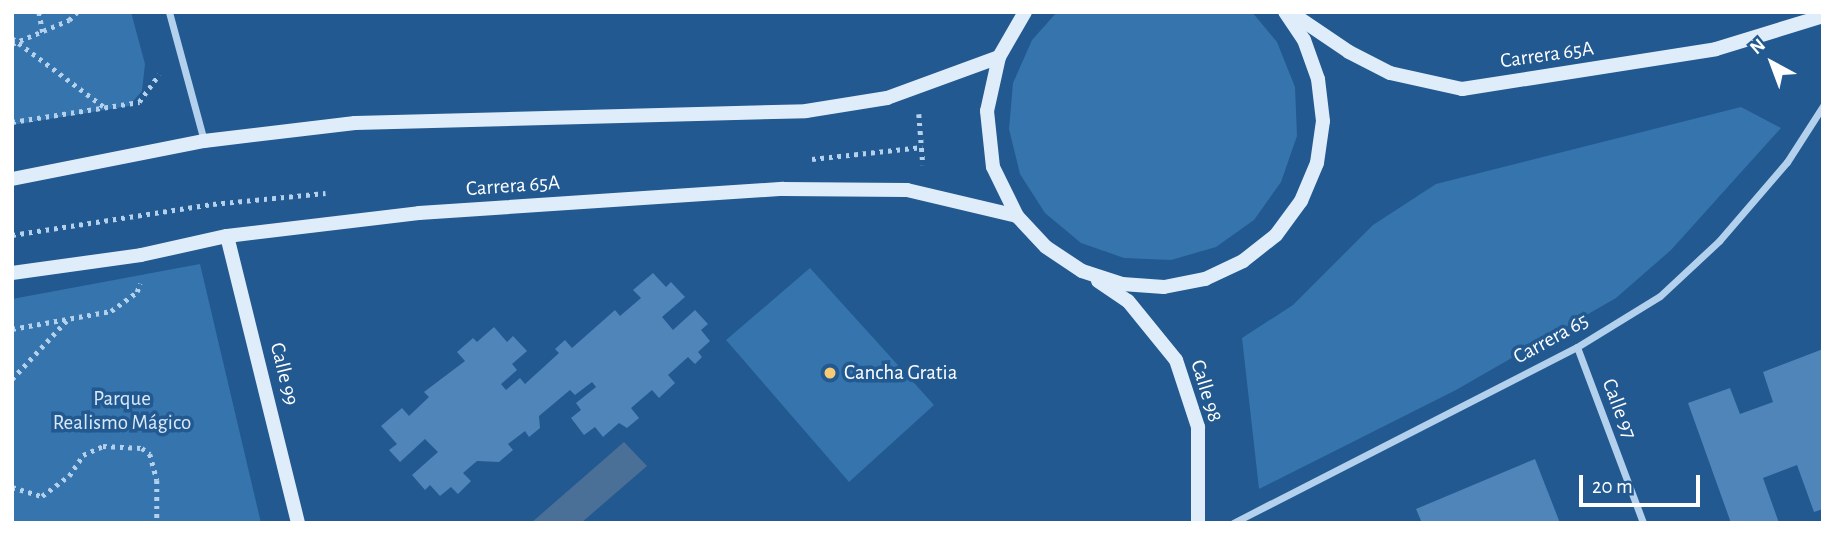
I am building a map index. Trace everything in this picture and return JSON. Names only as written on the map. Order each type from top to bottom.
[{"type":"street","points":[[169,12],[204,141]]},
{"type":"street","name":"Calle 98","points":[[1025,12],[999,57],[987,111],[993,167],[1017,216],[1046,247],[1128,301],[1176,360],[1198,427],[1198,523]]},
{"type":"street","points":[[1082,271],[1122,284],[1164,287],[1205,279],[1243,261],[1276,235],[1301,201],[1312,176],[1323,121],[1318,79],[1304,40],[1288,12]]},
{"type":"street","name":"Carrera 65A","points":[[1288,12],[1349,52],[1390,73],[1462,89],[1716,48],[1823,16]]},
{"type":"street","points":[[12,179],[204,141],[355,123],[806,111],[887,98],[999,57]]},
{"type":"street","name":"Carrera 65","points":[[1233,523],[1577,347],[1660,296],[1719,241],[1787,162],[1823,106]]},
{"type":"street","name":"Carrera 65A","points":[[12,273],[141,255],[227,236],[419,213],[783,189],[907,190],[1017,216]]},
{"type":"street","name":"Calle 99","points":[[227,236],[298,523]]},
{"type":"street","name":"Calle 97","points":[[1577,347],[1643,523]]},
{"type":"path","points":[[40,12],[43,33]]},
{"type":"path","points":[[14,41],[43,33],[77,12]]},
{"type":"path","points":[[14,41],[103,107]]},
{"type":"path","points":[[12,122],[139,102],[157,82],[160,64]]},
{"type":"path","points":[[916,88],[925,194]]},
{"type":"path","points":[[12,329],[110,312],[137,292],[144,267],[136,216]]},
{"type":"path","points":[[12,379],[68,319]]},
{"type":"path","points":[[12,487],[42,496],[69,476],[83,455],[103,446],[142,448],[150,454],[157,480],[157,523]]},
{"type":"green space","points":[[12,12],[131,12],[145,64],[142,91],[129,106],[12,125]]},
{"type":"green space","points":[[1057,12],[1252,12],[1277,42],[1295,87],[1297,136],[1281,182],[1254,220],[1216,247],[1171,260],[1124,258],[1081,243],[1045,213],[1020,174],[1009,129],[1013,83],[1032,40]]},
{"type":"green space","points":[[1741,107],[1781,128],[1671,250],[1616,298],[1456,390],[1259,489],[1242,338],[1293,305],[1373,225],[1436,184]]},
{"type":"green space","name":"Parque Realismo Mágico","points":[[200,264],[261,523],[12,523],[12,299]]},
{"type":"green space","name":"Cancha Gratia","points":[[810,268],[934,405],[849,482],[726,340]]},
{"type":"shaded area","points":[[624,442],[647,466],[581,523],[531,523]]},
{"type":"building","points":[[653,273],[666,287],[671,282],[685,297],[662,317],[673,330],[695,310],[708,324],[701,330],[710,341],[698,352],[702,357],[695,364],[688,357],[668,375],[675,383],[659,398],[652,390],[631,408],[639,418],[627,428],[619,423],[603,437],[595,427],[584,435],[571,418],[581,410],[576,403],[596,387],[592,382],[575,395],[570,390],[539,416],[540,428],[529,437],[525,431],[508,444],[513,450],[499,462],[477,461],[463,473],[471,481],[458,494],[451,487],[440,496],[430,485],[425,490],[412,475],[438,452],[425,439],[400,462],[389,450],[397,444],[381,426],[402,408],[409,416],[429,397],[424,392],[465,361],[457,352],[473,338],[477,342],[494,327],[507,342],[513,336],[527,351],[512,364],[517,370],[501,384],[506,390],[520,378],[525,384],[559,353],[555,349],[565,340],[572,348],[615,310],[620,316],[641,298],[633,290]]},
{"type":"building","points":[[1823,349],[1823,509],[1814,512],[1797,465],[1763,478],[1779,523],[1731,523],[1688,403],[1730,388],[1740,414],[1773,402],[1763,372]]},
{"type":"building","points":[[1535,459],[1560,523],[1422,523],[1416,509]]},
{"type":"place","name":"Cancha Gratia","points":[[830,373]]}]
